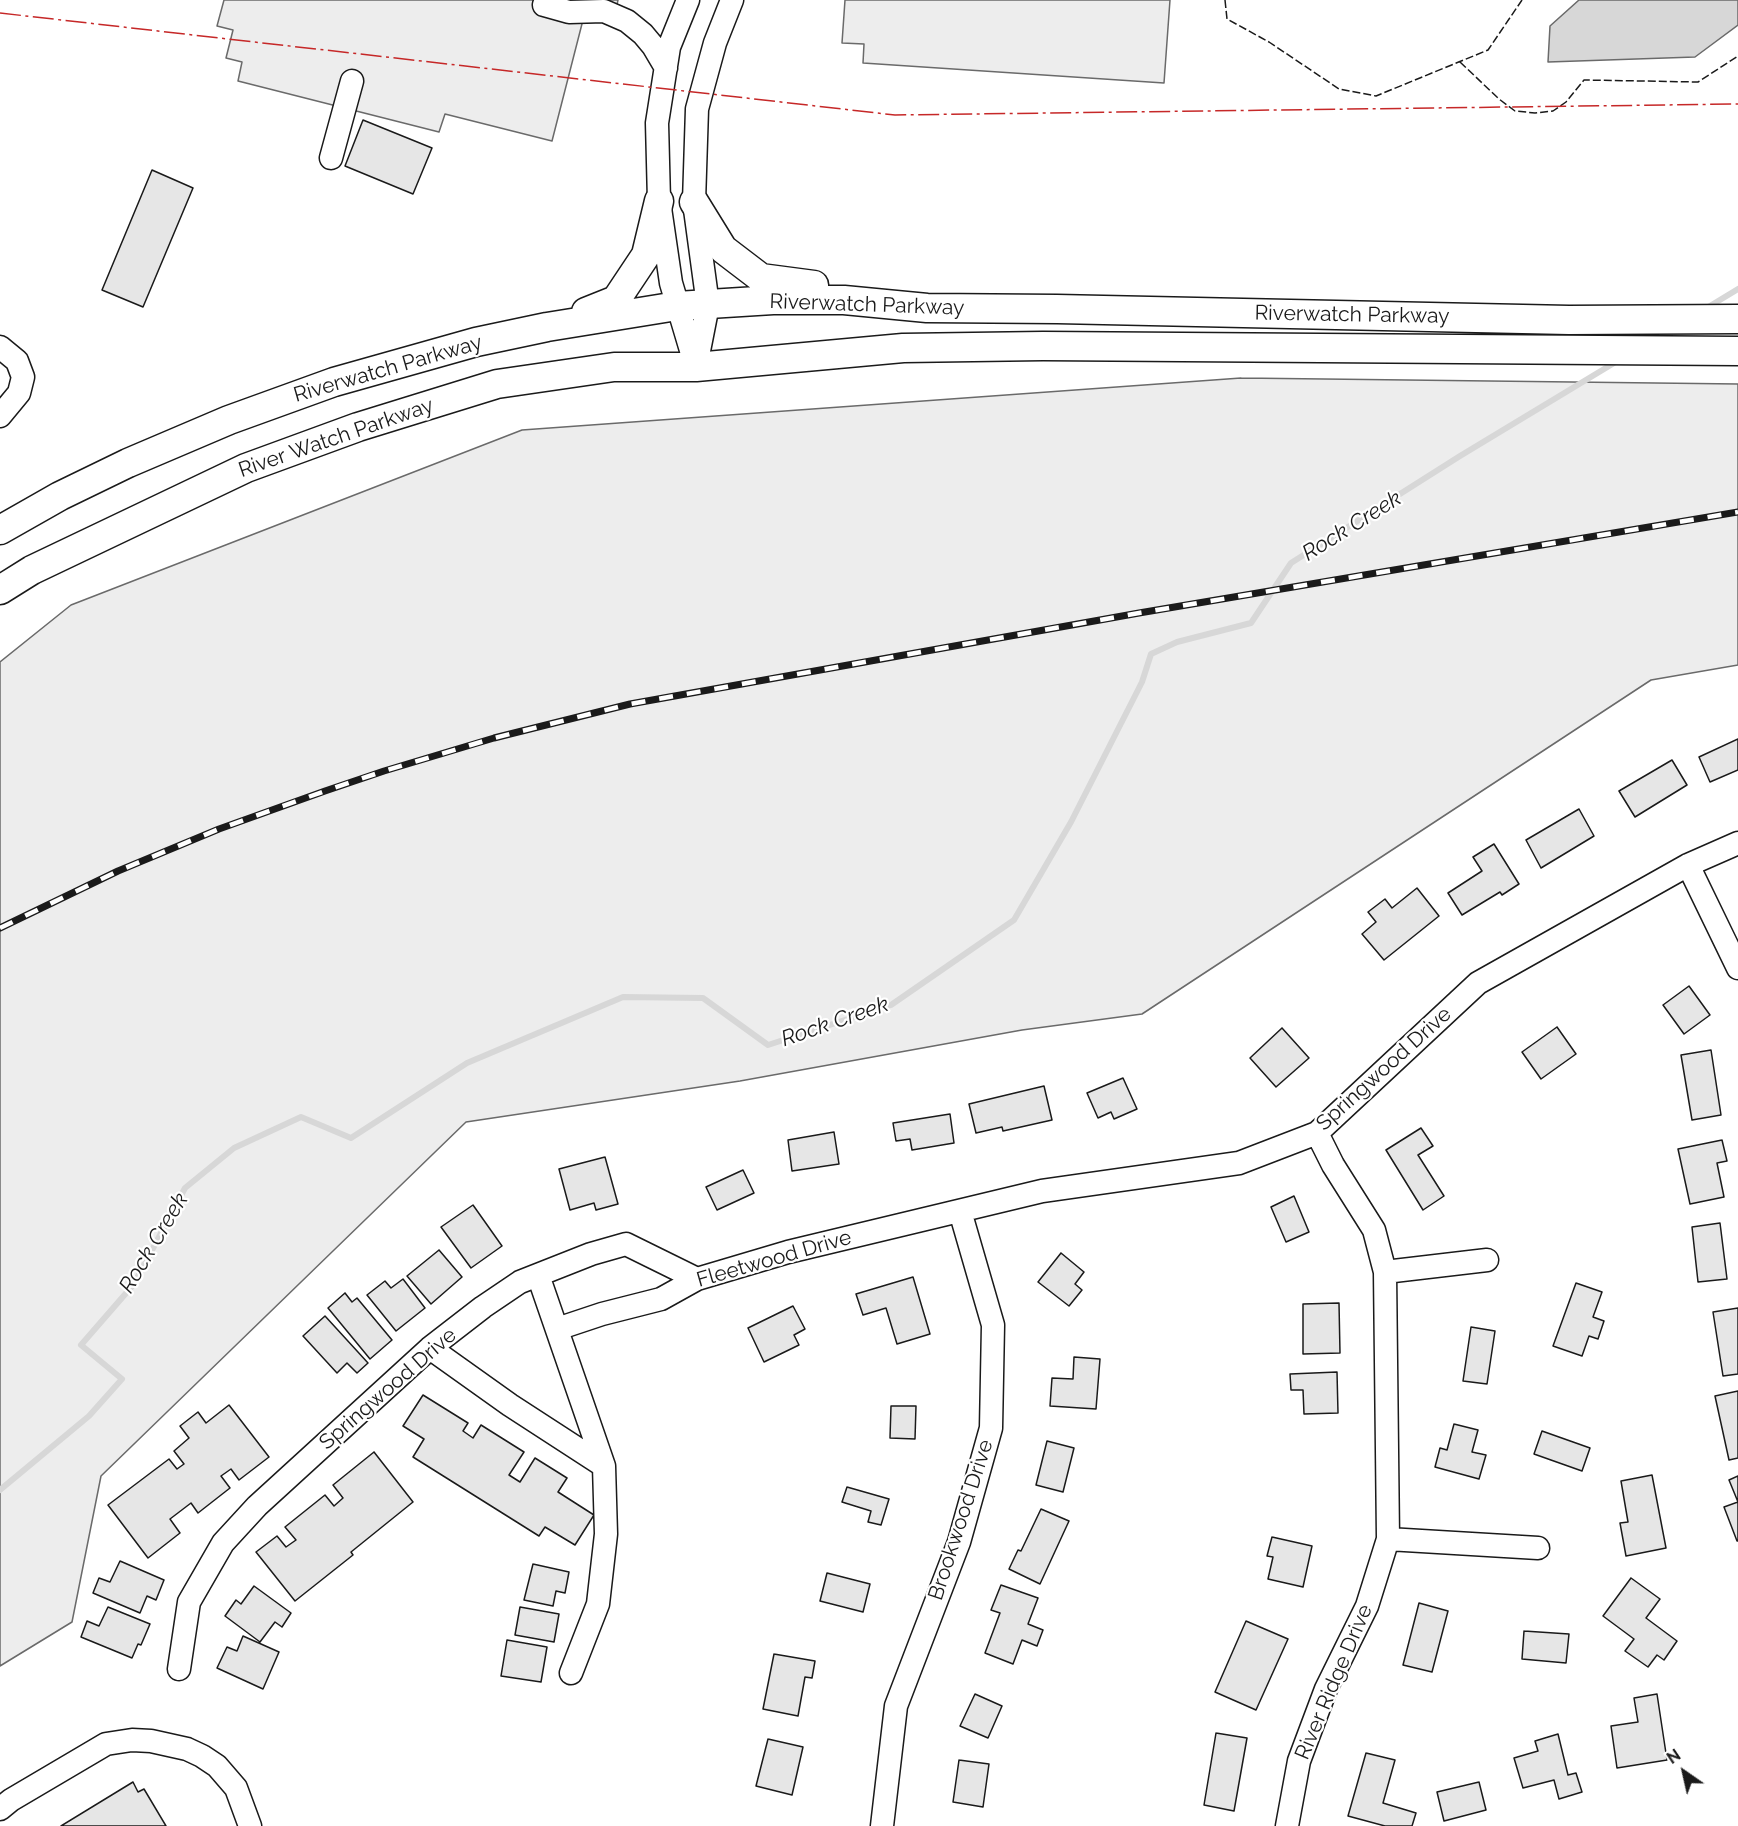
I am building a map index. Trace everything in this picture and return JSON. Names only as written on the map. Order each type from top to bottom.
[{"type":"main road","points":[[547,327],[616,300],[646,255],[659,201]]},
{"type":"main road","points":[[694,202],[723,249],[761,278],[817,285],[963,291],[1057,309]]},
{"type":"main road","name":"Riverwatch Parkway","points":[[0,530],[60,496],[128,463],[264,406],[334,382],[476,342],[547,327],[677,306],[773,300],[832,300],[927,308],[1569,320],[1738,319]]},
{"type":"main road","name":"Riverwatch Parkway","points":[[696,367],[903,348],[1043,346],[1738,351]]},
{"type":"main road","name":"River Watch Parkway","points":[[0,590],[32,570],[246,468],[358,427],[497,384],[614,367],[696,367]]},
{"type":"street","points":[[688,0],[669,47],[657,123],[659,201],[671,282],[696,367]]},
{"type":"street","points":[[696,367],[708,305],[694,202],[697,110],[715,43],[732,0]]},
{"type":"street","points":[[544,5],[569,12],[604,11],[627,21],[653,46],[666,68]]},
{"type":"street","points":[[332,158],[352,81]]},
{"type":"street","points":[[0,347],[17,362],[23,377],[20,393],[0,416]]},
{"type":"street","name":"Springwood Drive","points":[[960,1211],[1042,1191],[1239,1163],[1317,1133],[1478,983],[1688,866],[1738,843]]},
{"type":"street","points":[[1688,866],[1738,968]]},
{"type":"street","name":"River Ridge Drive","points":[[1287,1826],[1299,1761],[1326,1689],[1366,1606],[1388,1539],[1385,1272],[1374,1230],[1333,1165],[1317,1133]]},
{"type":"street","name":"Fleetwood Drive","points":[[556,1329],[661,1299],[697,1279],[788,1252],[960,1211]]},
{"type":"street","name":"Brookwood Drive","points":[[882,1826],[896,1706],[959,1542],[990,1428],[993,1325],[960,1211]]},
{"type":"street","name":"Springwood Drive","points":[[179,1669],[189,1602],[223,1543],[257,1506],[430,1348],[483,1307],[520,1282],[591,1254],[626,1244],[697,1279]]},
{"type":"street","points":[[1385,1272],[1487,1260]]},
{"type":"street","points":[[538,1275],[604,1466],[606,1534],[597,1604],[571,1673]]},
{"type":"street","points":[[430,1348],[510,1405],[604,1466]]},
{"type":"street","points":[[1388,1539],[1538,1548]]},
{"type":"street","points":[[0,1809],[11,1800],[106,1744],[132,1740],[151,1741],[187,1749],[217,1766],[236,1788],[250,1826]]},
{"type":"shaded area","points":[[224,0],[618,0],[613,22],[584,16],[552,141],[445,114],[439,132],[238,81],[242,62],[226,58],[233,30],[217,26]]},
{"type":"shaded area","points":[[845,0],[1170,0],[1164,83],[863,63],[864,44],[842,43]]},
{"type":"shaded area","points":[[1579,0],[1738,0],[1738,25],[1695,57],[1548,62],[1550,26]]},
{"type":"shaded area","points":[[1241,378],[1738,384],[1738,665],[1651,680],[1142,1014],[1022,1030],[740,1081],[466,1122],[101,1476],[72,1622],[0,1666],[0,662],[71,605],[522,430]]},
{"type":"building","points":[[363,120],[432,148],[413,194],[345,166]]},
{"type":"building","points":[[152,170],[193,188],[143,307],[102,290]]},
{"type":"building","points":[[1738,739],[1738,770],[1710,782],[1699,757]]},
{"type":"building","points":[[1672,760],[1687,785],[1635,817],[1619,791]]},
{"type":"building","points":[[1579,809],[1594,836],[1541,868],[1526,840]]},
{"type":"building","points":[[1494,844],[1519,884],[1502,895],[1500,892],[1462,915],[1448,893],[1482,871],[1473,857]]},
{"type":"building","points":[[1417,888],[1439,916],[1384,960],[1362,934],[1376,922],[1368,912],[1385,899],[1392,908]]},
{"type":"building","points":[[1689,986],[1710,1015],[1684,1034],[1663,1005]]},
{"type":"building","points":[[1557,1027],[1576,1054],[1541,1079],[1522,1052]]},
{"type":"building","points":[[1282,1028],[1309,1058],[1276,1087],[1250,1058]]},
{"type":"building","points":[[1711,1050],[1721,1115],[1692,1120],[1681,1055]]},
{"type":"building","points":[[1123,1078],[1137,1109],[1114,1119],[1111,1112],[1098,1118],[1087,1093]]},
{"type":"building","points":[[1044,1086],[1052,1120],[1003,1131],[1002,1127],[976,1133],[969,1104]]},
{"type":"building","points":[[950,1114],[954,1143],[912,1150],[910,1139],[896,1141],[893,1123]]},
{"type":"building","points":[[1421,1128],[1433,1146],[1418,1155],[1444,1196],[1423,1210],[1386,1150]]},
{"type":"building","points":[[834,1132],[839,1164],[792,1171],[788,1140]]},
{"type":"building","points":[[1722,1140],[1727,1161],[1717,1163],[1724,1197],[1690,1204],[1678,1149]]},
{"type":"building","points":[[605,1157],[618,1204],[596,1210],[594,1203],[570,1210],[559,1169]]},
{"type":"building","points":[[743,1170],[754,1193],[717,1210],[706,1187]]},
{"type":"building","points":[[1294,1196],[1309,1232],[1286,1242],[1271,1207]]},
{"type":"building","points":[[473,1205],[502,1246],[471,1268],[441,1227]]},
{"type":"building","points":[[1720,1223],[1727,1279],[1698,1282],[1692,1227]]},
{"type":"building","points":[[439,1250],[462,1277],[431,1304],[407,1276]]},
{"type":"building","points":[[1061,1253],[1084,1272],[1075,1284],[1082,1290],[1069,1306],[1038,1282]]},
{"type":"building","points":[[913,1277],[930,1334],[897,1344],[886,1308],[863,1315],[856,1294]]},
{"type":"building","points":[[403,1279],[425,1308],[396,1331],[367,1295],[385,1281],[391,1288]]},
{"type":"building","points":[[1576,1283],[1602,1292],[1593,1317],[1604,1321],[1598,1339],[1589,1336],[1582,1356],[1553,1346]]},
{"type":"building","points":[[345,1293],[352,1302],[357,1298],[392,1340],[370,1359],[328,1308]]},
{"type":"building","points":[[1339,1303],[1340,1353],[1303,1354],[1303,1304]]},
{"type":"building","points":[[793,1306],[805,1329],[794,1335],[799,1345],[764,1362],[748,1328]]},
{"type":"building","points":[[1738,1308],[1738,1374],[1723,1376],[1713,1312]]},
{"type":"building","points":[[325,1316],[368,1363],[357,1373],[347,1363],[337,1373],[303,1336]]},
{"type":"building","points":[[1471,1327],[1495,1331],[1487,1384],[1463,1381]]},
{"type":"building","points":[[1074,1357],[1100,1359],[1096,1409],[1050,1406],[1052,1378],[1073,1379]]},
{"type":"building","points":[[1337,1372],[1338,1413],[1304,1414],[1303,1390],[1291,1390],[1290,1374]]},
{"type":"building","points":[[1738,1391],[1738,1458],[1729,1460],[1715,1396]]},
{"type":"building","points":[[423,1395],[468,1423],[463,1431],[473,1438],[481,1425],[524,1452],[509,1475],[520,1482],[535,1458],[567,1478],[558,1492],[594,1515],[575,1545],[545,1527],[539,1536],[413,1457],[424,1439],[403,1426]]},
{"type":"building","points":[[229,1405],[269,1457],[239,1480],[231,1469],[221,1476],[230,1488],[198,1513],[191,1503],[170,1519],[180,1533],[148,1558],[108,1505],[169,1459],[177,1469],[184,1464],[174,1451],[189,1438],[180,1426],[198,1412],[206,1423]]},
{"type":"building","points":[[891,1406],[916,1406],[915,1439],[890,1438]]},
{"type":"building","points":[[1454,1424],[1478,1430],[1472,1452],[1486,1455],[1479,1479],[1435,1467],[1440,1448],[1447,1450]]},
{"type":"building","points":[[1542,1431],[1590,1448],[1582,1471],[1534,1454]]},
{"type":"building","points":[[1047,1441],[1074,1448],[1063,1492],[1036,1485]]},
{"type":"building","points":[[374,1452],[413,1502],[351,1552],[353,1555],[295,1601],[256,1552],[277,1536],[286,1547],[296,1540],[285,1527],[325,1495],[334,1506],[343,1498],[333,1485]]},
{"type":"building","points":[[1652,1475],[1666,1548],[1626,1556],[1620,1523],[1628,1522],[1621,1481]]},
{"type":"building","points":[[1738,1476],[1738,1502],[1729,1480]]},
{"type":"building","points":[[847,1487],[889,1499],[881,1525],[868,1522],[871,1511],[842,1502]]},
{"type":"building","points":[[1738,1502],[1738,1541],[1737,1541],[1724,1507]]},
{"type":"building","points":[[1041,1509],[1069,1521],[1040,1584],[1009,1569],[1018,1550],[1021,1551]]},
{"type":"building","points":[[1272,1537],[1312,1546],[1303,1587],[1268,1579],[1273,1557],[1267,1556]]},
{"type":"building","points":[[120,1561],[164,1580],[156,1600],[147,1596],[140,1613],[93,1593],[99,1578],[110,1582]]},
{"type":"building","points":[[533,1564],[569,1572],[565,1593],[556,1591],[553,1606],[524,1600]]},
{"type":"building","points":[[827,1573],[870,1584],[863,1612],[820,1601]]},
{"type":"building","points":[[1631,1578],[1660,1599],[1646,1618],[1677,1641],[1664,1660],[1657,1655],[1648,1667],[1625,1651],[1634,1639],[1603,1616]]},
{"type":"building","points":[[1001,1585],[1038,1598],[1028,1624],[1043,1630],[1037,1646],[1022,1640],[1013,1664],[985,1653],[1000,1613],[991,1610]]},
{"type":"building","points":[[254,1586],[291,1613],[282,1627],[275,1622],[260,1642],[225,1616],[236,1600],[241,1604]]},
{"type":"building","points":[[1419,1603],[1448,1611],[1432,1672],[1403,1665]]},
{"type":"building","points":[[108,1607],[150,1624],[141,1645],[138,1644],[132,1658],[81,1637],[87,1621],[99,1626]]},
{"type":"building","points":[[520,1607],[559,1614],[554,1642],[515,1635]]},
{"type":"building","points":[[1246,1621],[1288,1639],[1256,1710],[1215,1692]]},
{"type":"building","points":[[1524,1631],[1569,1634],[1566,1663],[1522,1659]]},
{"type":"building","points":[[243,1636],[279,1652],[263,1689],[217,1668],[227,1647],[237,1651]]},
{"type":"building","points":[[507,1640],[547,1647],[541,1682],[501,1676]]},
{"type":"building","points":[[774,1654],[815,1661],[812,1678],[805,1677],[798,1716],[763,1709]]},
{"type":"building","points":[[975,1694],[1002,1706],[988,1738],[960,1726]]},
{"type":"building","points":[[1657,1694],[1667,1760],[1617,1768],[1611,1726],[1638,1722],[1634,1698]]},
{"type":"building","points":[[1216,1733],[1247,1738],[1234,1811],[1204,1805]]},
{"type":"building","points":[[1558,1734],[1568,1775],[1576,1773],[1582,1792],[1559,1799],[1554,1780],[1523,1788],[1514,1758],[1538,1751],[1535,1741]]},
{"type":"building","points":[[768,1739],[803,1747],[792,1795],[756,1786]]},
{"type":"building","points":[[1366,1753],[1395,1760],[1383,1803],[1416,1813],[1412,1826],[1385,1826],[1348,1816]]},
{"type":"building","points":[[959,1760],[989,1764],[983,1807],[953,1802]]},
{"type":"building","points":[[133,1782],[138,1792],[144,1789],[166,1826],[61,1826]]},
{"type":"building","points":[[1479,1782],[1486,1810],[1444,1821],[1437,1792]]},
{"type":"waterway","name":"Rock Creek","points":[[1705,309],[1738,289]]},
{"type":"waterway","name":"Rock Creek","points":[[0,1490],[89,1416],[122,1379],[81,1345],[134,1284],[185,1188],[234,1148],[301,1117],[351,1138],[467,1063],[623,997],[703,998],[768,1045],[891,1005],[1014,920],[1071,822],[1142,682],[1151,654],[1177,642],[1251,623],[1291,563],[1460,456],[1619,360]]},
{"type":"railway","points":[[0,928],[118,871],[219,829],[325,791],[494,738],[630,704],[1139,613],[1738,512]]},
{"type":"fence","points":[[1225,0],[1227,19],[1269,42],[1339,89],[1376,96],[1488,50],[1522,0]]},
{"type":"fence","points":[[1460,62],[1515,111],[1535,113],[1553,111],[1566,102],[1584,80],[1698,82],[1738,56]]},
{"type":"power","points":[[0,13],[895,115],[1738,104]]}]
